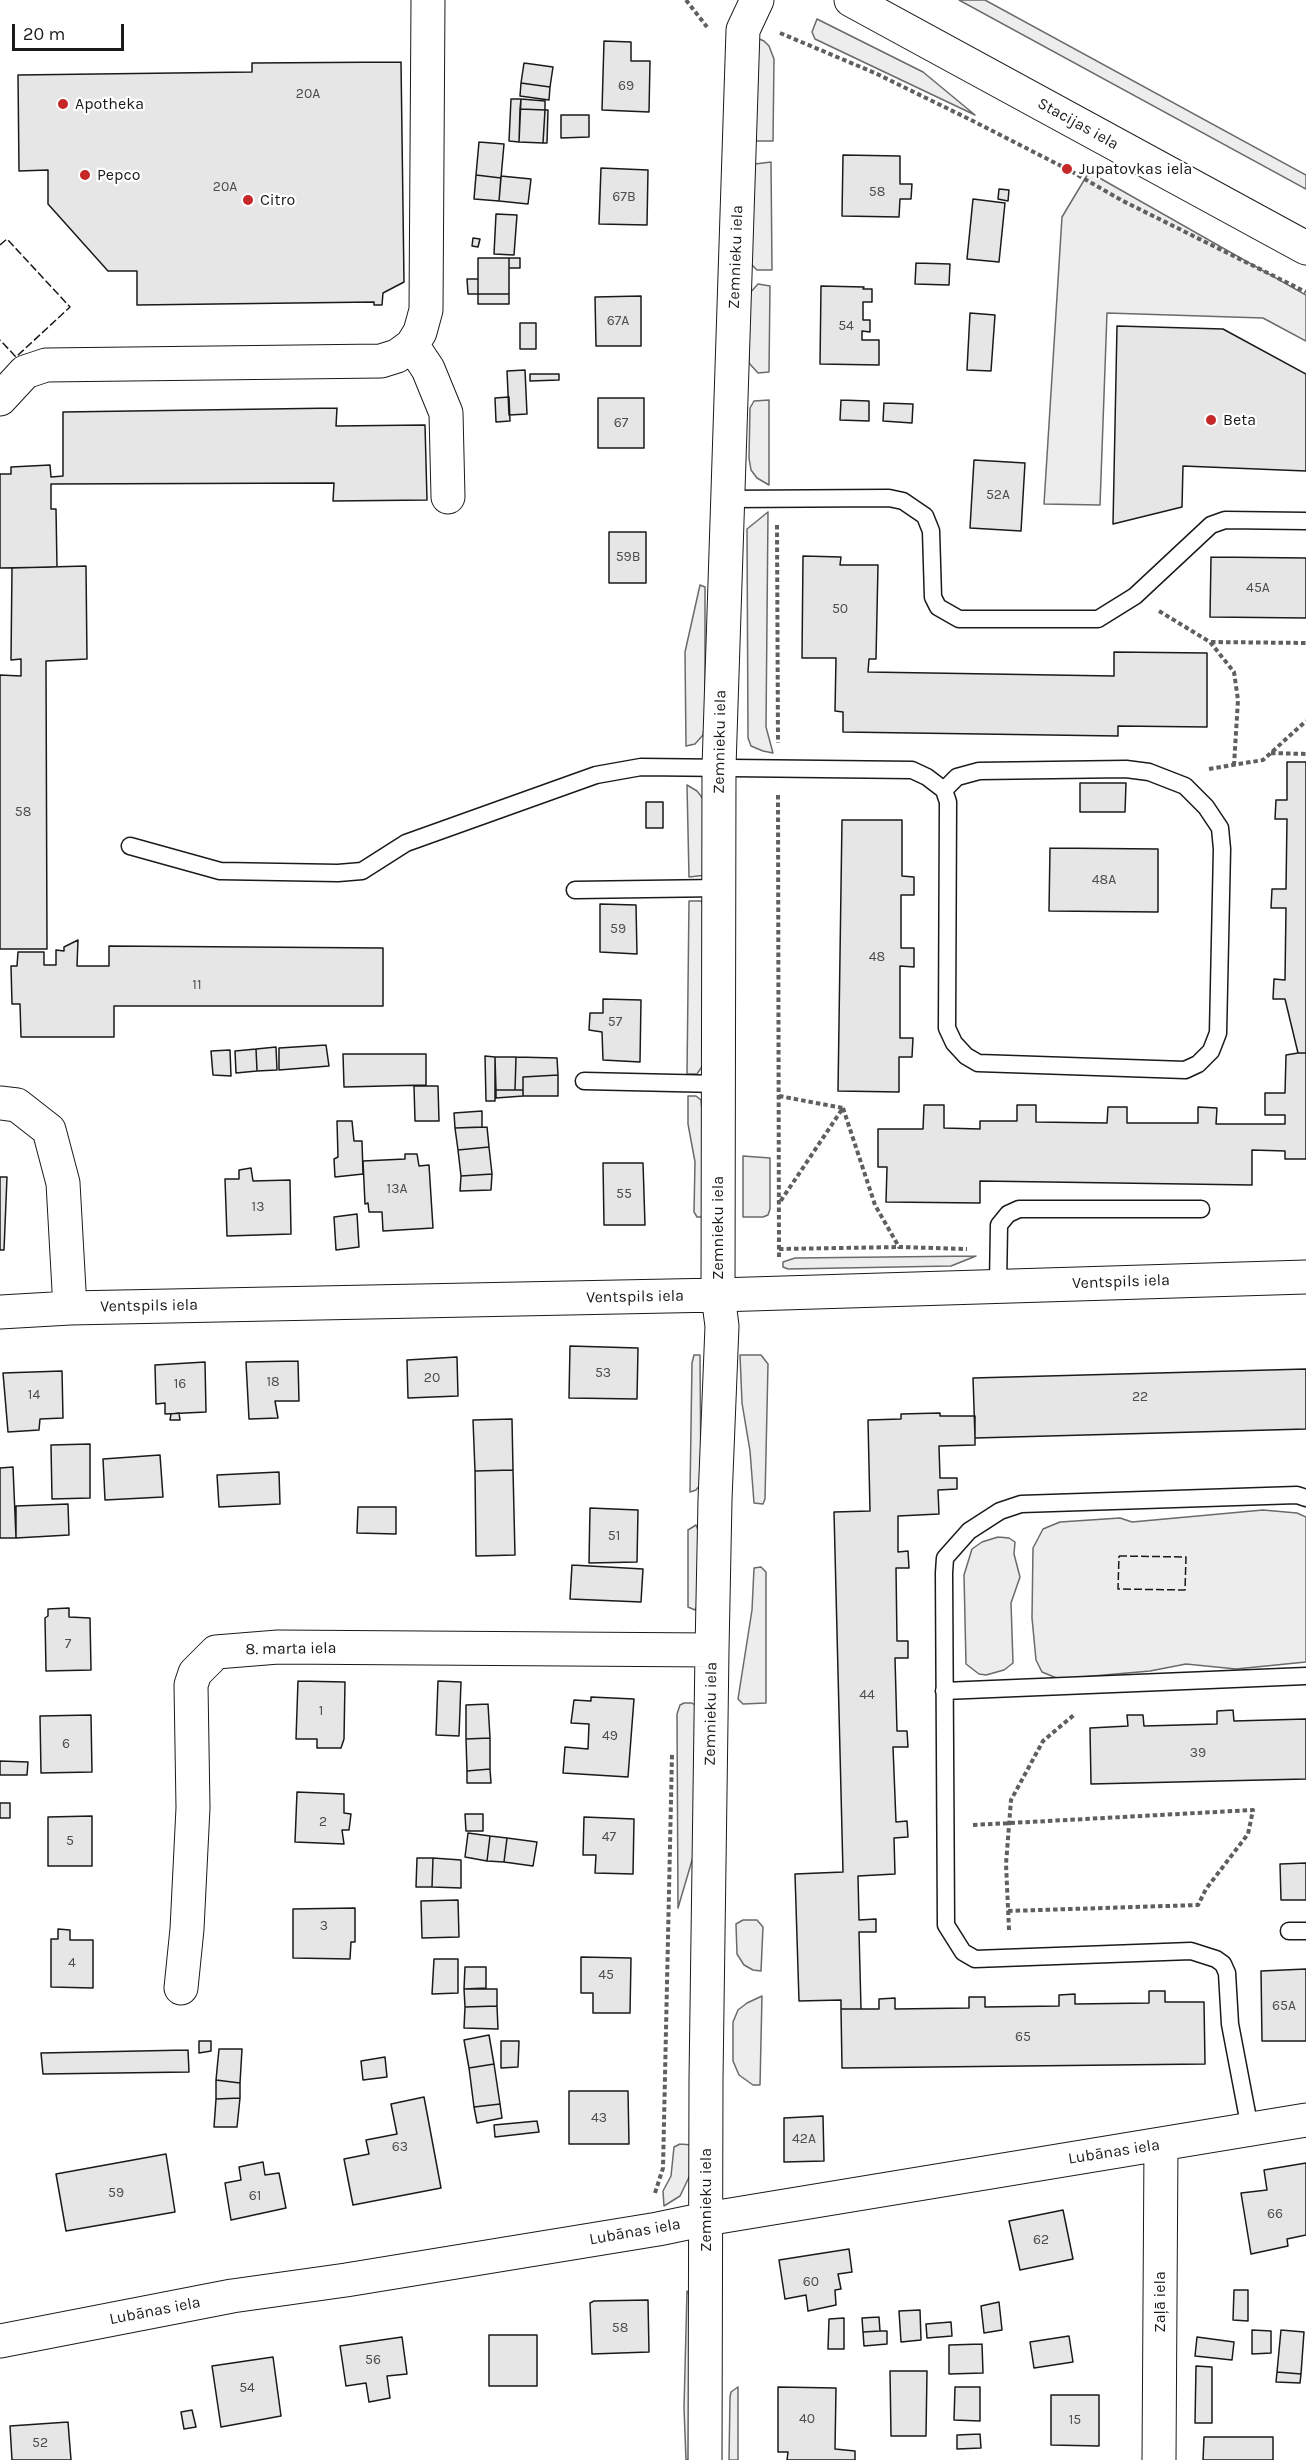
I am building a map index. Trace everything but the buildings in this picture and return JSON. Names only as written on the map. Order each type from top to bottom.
[{"type":"street","points":[[0,399],[25,372],[46,365],[381,362],[398,356],[412,345],[420,332],[426,310],[428,0]]},
{"type":"street","name":"Zemnieku iela","points":[[705,2460],[712,1650],[722,1326],[718,1295],[719,767],[743,30],[757,0]]},
{"type":"street","name":"Stacijas iela","points":[[851,0],[1306,248]]},
{"type":"street","points":[[412,345],[428,369],[446,413],[448,497]]},
{"type":"street","points":[[0,1103],[16,1105],[49,1130],[63,1183],[70,1308]]},
{"type":"street","name":"Ventspils iela","points":[[0,1312],[70,1308],[718,1295],[1306,1277]]},
{"type":"street","name":"8. marta iela","points":[[181,1988],[187,1929],[193,1808],[191,1685],[195,1674],[216,1652],[278,1647],[712,1650]]},
{"type":"street","name":"Lubānas iela","points":[[0,2341],[231,2296],[346,2280],[658,2229],[706,2219],[1306,2120]]},
{"type":"street","name":"Zaļā iela","points":[[1159,2460],[1161,2144]]},
{"type":"lane","points":[[728,499],[889,498],[903,501],[925,516],[931,531],[933,597],[938,607],[959,619],[1098,619],[1135,596],[1211,525],[1225,520],[1306,521]]},
{"type":"lane","points":[[130,846],[220,871],[338,873],[362,871],[406,843],[596,775],[641,767],[912,770],[927,777],[944,790],[948,802],[947,1028],[954,1043],[966,1056],[978,1064],[1185,1070],[1198,1064],[1211,1052],[1218,1033],[1222,849],[1220,828],[1206,807],[1185,786],[1149,772],[1126,769],[979,771],[957,777],[944,790]]},
{"type":"lane","points":[[575,890],[719,888]]},
{"type":"lane","points":[[584,1081],[719,1084]]},
{"type":"lane","points":[[998,1286],[999,1225],[1008,1214],[1019,1209],[1201,1209]]},
{"type":"lane","points":[[1250,2129],[1230,2024],[1227,1973],[1223,1964],[1206,1954],[1191,1951],[975,1959],[963,1952],[946,1925],[945,1558],[969,1531],[1000,1511],[1021,1504],[1297,1495],[1306,1498]]},
{"type":"lane","points":[[944,1691],[1306,1676]]},
{"type":"path","points":[[686,0],[693,6],[705,27]]},
{"type":"path","points":[[781,33],[875,73],[971,120],[1067,169],[1123,201],[1306,292]]},
{"type":"path","points":[[777,497],[779,1293]]},
{"type":"path","points":[[1135,596],[1210,642],[1234,672],[1238,700],[1234,765]]},
{"type":"path","points":[[1210,642],[1306,643]]},
{"type":"path","points":[[1162,778],[1263,760],[1306,721]]},
{"type":"path","points":[[1270,753],[1306,754]]},
{"type":"path","points":[[779,1096],[843,1108]]},
{"type":"path","points":[[779,1202],[843,1108]]},
{"type":"path","points":[[843,1108],[875,1205],[899,1246]]},
{"type":"path","points":[[779,1249],[899,1246],[998,1250]]},
{"type":"path","points":[[1010,1957],[1006,1864],[1011,1800],[1043,1741],[1110,1684]]},
{"type":"path","points":[[945,1826],[1253,1810],[1248,1834],[1206,1889],[1198,1905],[1008,1911]]},
{"type":"shaded area","points":[[959,0],[985,0],[1306,175],[1306,189]]},
{"type":"shaded area","points":[[817,19],[923,72],[975,115],[815,39],[812,32]]},
{"type":"shaded area","points":[[757,38],[769,46],[774,59],[773,141],[757,141],[753,133]]},
{"type":"shaded area","points":[[771,162],[772,270],[757,270],[750,263],[755,164]]},
{"type":"shaded area","points":[[1089,172],[1306,295],[1306,341],[1263,318],[1107,313],[1100,505],[1044,504],[1062,217]]},
{"type":"shaded area","points":[[758,284],[770,286],[769,372],[758,373],[749,363],[749,294]]},
{"type":"shaded area","points":[[769,400],[769,485],[757,478],[751,470],[749,458],[750,408],[754,401]]},
{"type":"shaded area","points":[[768,512],[766,727],[773,753],[751,746],[748,738],[747,529]]},
{"type":"shaded area","points":[[700,585],[705,587],[705,722],[703,735],[695,744],[686,746],[685,652]]},
{"type":"shaded area","points":[[687,785],[697,791],[704,800],[707,875],[689,877]]},
{"type":"shaded area","points":[[689,901],[701,901],[705,906],[705,1062],[697,1074],[687,1074]]},
{"type":"shaded area","points":[[688,1096],[696,1096],[701,1100],[703,1217],[697,1217],[694,1212],[695,1162],[688,1124]]},
{"type":"shaded area","points":[[743,1156],[770,1158],[770,1209],[768,1215],[763,1217],[743,1217]]},
{"type":"shaded area","points":[[976,1256],[951,1266],[788,1269],[783,1267],[783,1262],[795,1258]]},
{"type":"shaded area","points":[[694,1355],[700,1355],[701,1484],[696,1490],[690,1492],[692,1363]]},
{"type":"shaded area","points":[[740,1355],[761,1355],[768,1364],[765,1499],[763,1504],[754,1503],[750,1451],[742,1403]]},
{"type":"shaded area","points":[[1263,1510],[1297,1513],[1306,1517],[1306,1662],[1236,1669],[1186,1664],[1150,1671],[1059,1679],[1042,1672],[1036,1660],[1032,1618],[1033,1548],[1043,1529],[1060,1522],[1120,1518],[1132,1522]]},
{"type":"shaded area","points":[[696,1525],[698,1530],[698,1605],[695,1610],[688,1607],[688,1530]]},
{"type":"shaded area","points":[[998,1537],[1009,1538],[1015,1542],[1014,1554],[1020,1577],[1011,1603],[1013,1663],[1004,1670],[986,1675],[979,1674],[966,1664],[964,1575],[972,1549],[982,1542]]},
{"type":"shaded area","points":[[761,1567],[766,1572],[766,1703],[743,1704],[738,1699],[752,1610],[754,1568]]},
{"type":"shaded area","points":[[692,1703],[696,1706],[693,1857],[678,1908],[677,1714],[680,1705]]},
{"type":"shaded area","points":[[743,1920],[757,1920],[763,1927],[761,1971],[744,1965],[737,1954],[736,1924]]},
{"type":"shaded area","points":[[762,1996],[760,2085],[753,2085],[739,2075],[733,2061],[733,2022],[738,2010]]},
{"type":"shaded area","points":[[680,2144],[692,2145],[692,2171],[680,2196],[664,2206],[663,2191],[671,2176],[674,2147]]},
{"type":"shaded area","points":[[687,2291],[690,2296],[689,2460],[686,2460],[684,2408]]},
{"type":"shaded area","points":[[738,2387],[738,2460],[729,2460],[730,2397],[731,2392]]},
{"type":"fence","points":[[0,245],[7,239],[70,307],[16,357],[0,340]]},
{"type":"fence","points":[[1119,1556],[1186,1557],[1185,1590],[1118,1589],[1119,1556]]},
{"type":"place","name":"Apotheka","points":[[63,104]]},
{"type":"place","name":"Jupatovkas iela","points":[[1067,169]]},
{"type":"place","name":"Pepco","points":[[85,175]]},
{"type":"place","name":"Citro","points":[[248,200]]},
{"type":"place","name":"Beta","points":[[1211,420]]}]
